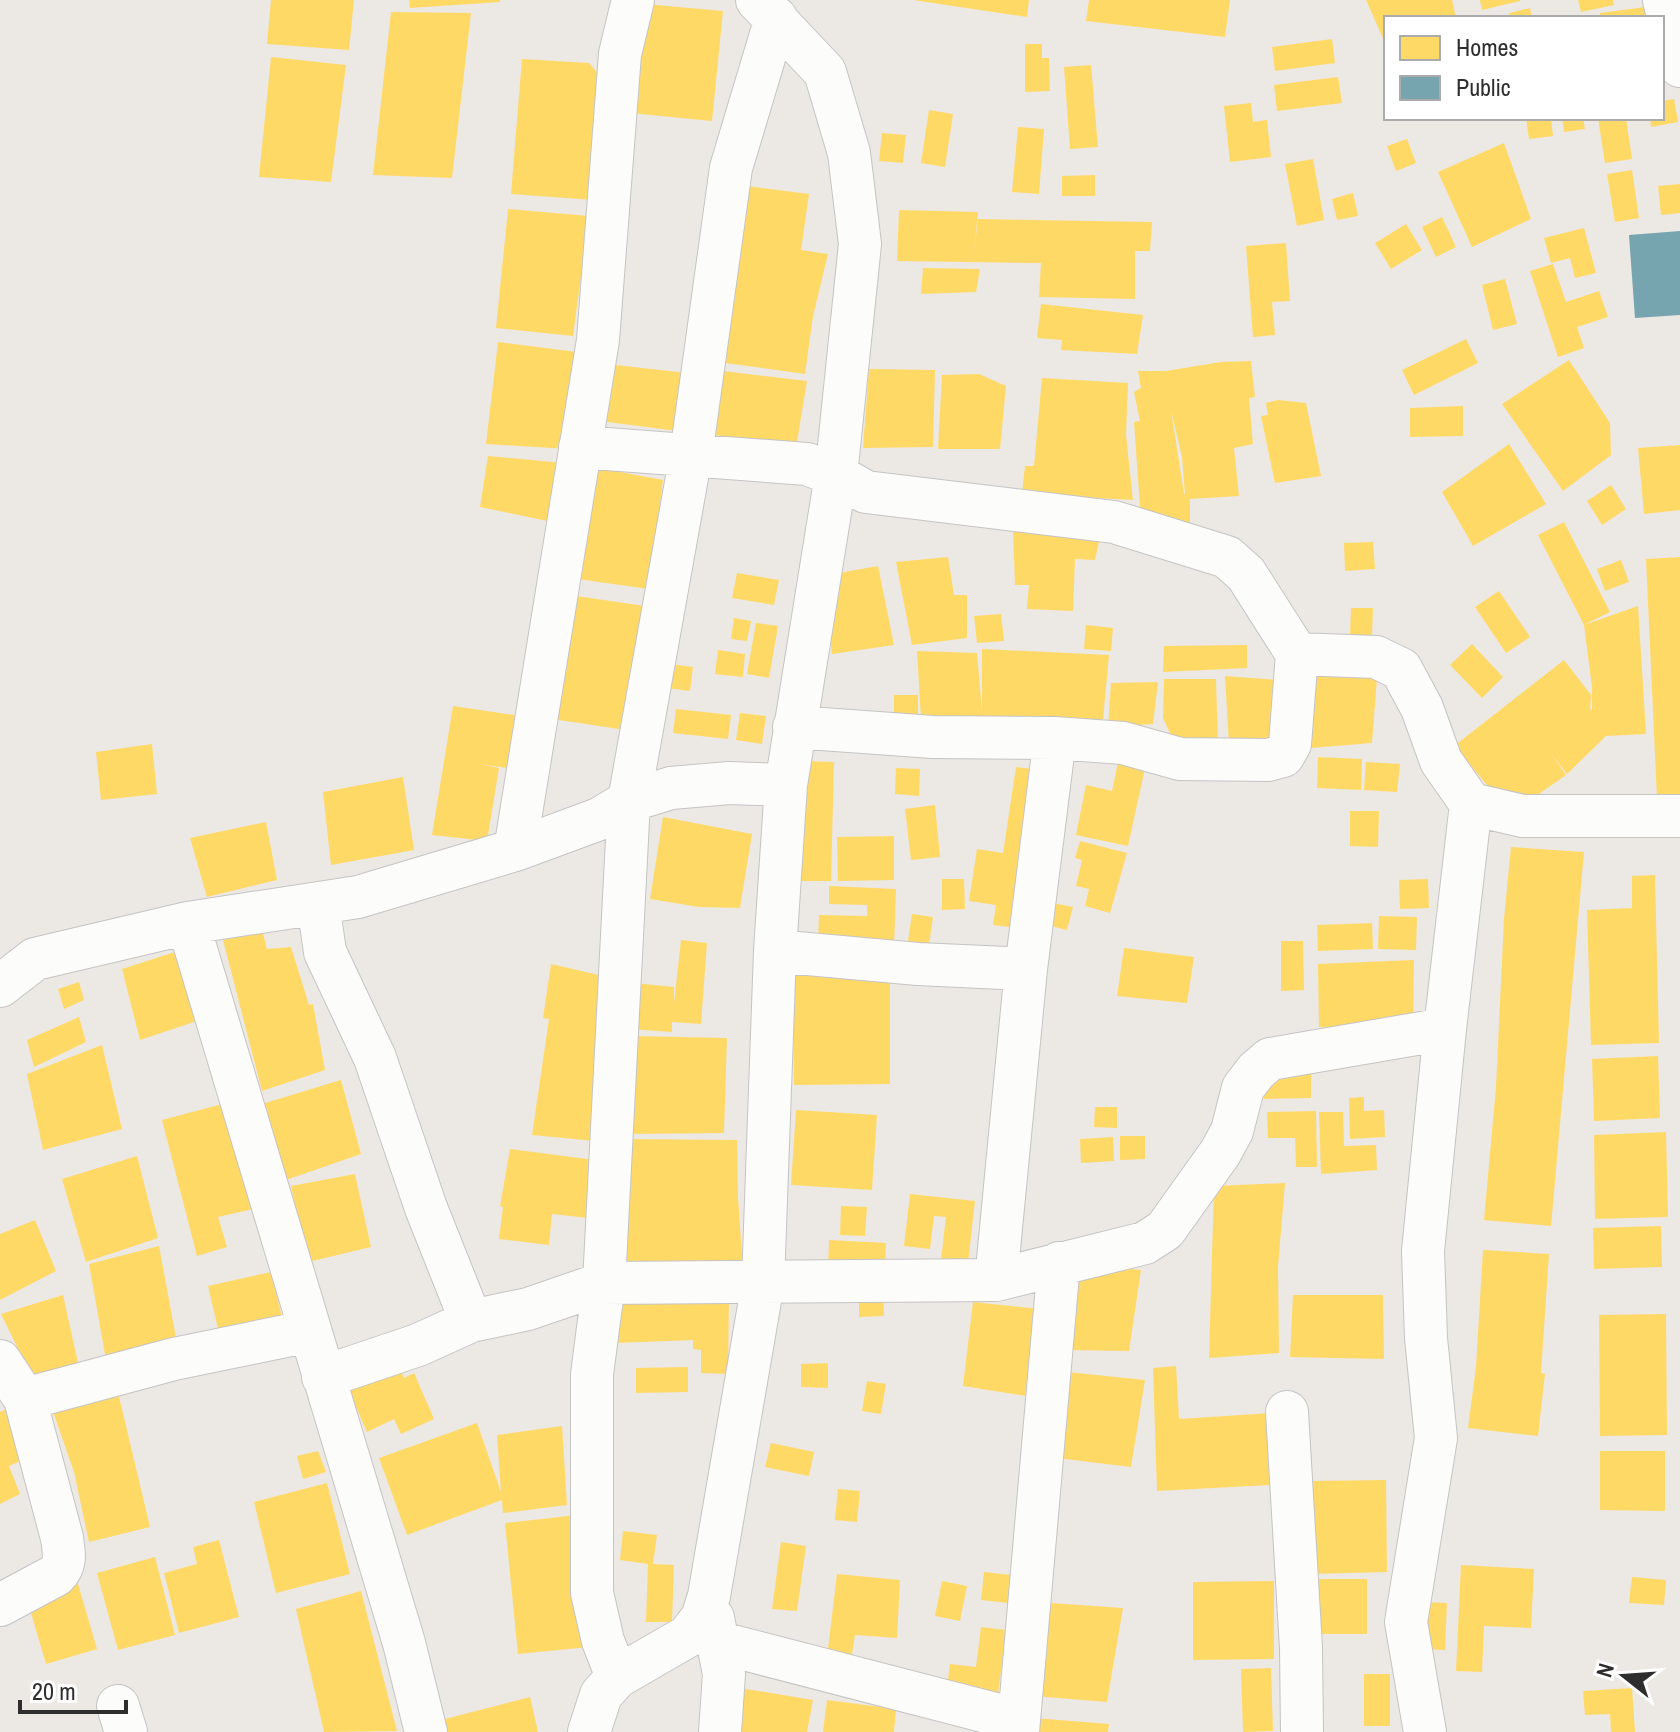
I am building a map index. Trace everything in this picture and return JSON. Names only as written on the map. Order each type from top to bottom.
[{"type":"street","points":[[515,850],[598,340],[620,54],[633,0]]},
{"type":"street","points":[[1664,0],[1680,66]]},
{"type":"street","points":[[617,1677],[603,1641],[592,1593],[592,1374],[604,1283],[629,801],[691,455],[731,168],[767,9]]},
{"type":"street","points":[[589,1732],[601,1695],[617,1677],[688,1636],[702,1618],[709,1596],[763,1283],[775,951],[786,785],[836,475],[860,244],[849,153],[825,72],[767,9]]},
{"type":"street","points":[[580,447],[807,464],[836,475],[866,492],[1114,522],[1227,557],[1246,574],[1297,654],[1290,744],[1283,756],[1268,760],[1180,759],[1123,743],[1055,738],[933,737],[794,727]]},
{"type":"street","points":[[1297,654],[1376,657],[1401,669],[1422,708],[1441,761],[1471,804],[1423,1251],[1426,1338],[1436,1438],[1406,1622],[1425,1732]]},
{"type":"street","points":[[996,1280],[1026,969],[1055,738]]},
{"type":"street","points":[[0,986],[35,959],[188,923],[358,897],[515,850],[599,819],[629,801],[671,788],[729,783],[786,785]]},
{"type":"street","points":[[1471,804],[1523,816],[1680,816]]},
{"type":"street","points":[[318,903],[325,952],[375,1058],[426,1208],[471,1321]]},
{"type":"street","points":[[188,923],[404,1643],[426,1732]]},
{"type":"street","points":[[775,951],[918,964],[1026,969]]},
{"type":"street","points":[[323,1377],[418,1345],[471,1321],[528,1309],[604,1283],[996,1280],[1145,1243],[1165,1230],[1220,1153],[1232,1131],[1243,1088],[1270,1059],[1445,1029]]},
{"type":"street","points":[[717,1642],[1018,1726],[1059,1263]]},
{"type":"street","points":[[0,1605],[56,1575],[63,1568],[64,1559],[62,1538],[10,1385],[174,1359],[310,1331]]},
{"type":"street","points":[[1287,1412],[1301,1648],[1302,1732]]},
{"type":"street","points":[[709,1596],[724,1674],[720,1732]]},
{"type":"building: Homes","points":[[271,0],[354,0],[349,50],[267,44]]},
{"type":"building: Homes","points":[[409,0],[500,0],[500,2],[410,8]]},
{"type":"building: Homes","points":[[913,0],[1029,0],[1027,17]]},
{"type":"building: Homes","points":[[1089,0],[1230,0],[1225,37],[1086,21]]},
{"type":"building: Homes","points":[[1366,0],[1452,0],[1456,16],[1384,16],[1384,40]]},
{"type":"building: Homes","points":[[1480,0],[1520,0],[1520,1],[1482,10]]},
{"type":"building: Homes","points":[[1578,0],[1613,0],[1614,5],[1581,12]]},
{"type":"building: Homes","points":[[645,4],[723,11],[712,121],[630,113]]},
{"type":"building: Homes","points":[[1653,6],[1654,16],[1600,16],[1600,13]]},
{"type":"building: Homes","points":[[1530,8],[1532,16],[1510,16],[1509,13]]},
{"type":"building: Homes","points":[[391,12],[471,13],[452,178],[373,175]]},
{"type":"building: Homes","points":[[1332,39],[1335,63],[1275,71],[1272,47]]},
{"type":"building: Homes","points":[[1025,44],[1042,44],[1042,58],[1049,58],[1050,91],[1025,92]]},
{"type":"building: Homes","points":[[271,57],[346,65],[331,182],[259,177]]},
{"type":"building: Homes","points":[[522,59],[589,63],[606,83],[593,200],[511,194]]},
{"type":"building: Homes","points":[[1091,65],[1098,147],[1070,149],[1064,67]]},
{"type":"building: Homes","points":[[1338,77],[1342,103],[1277,111],[1274,85]]},
{"type":"building: Homes","points":[[1674,99],[1678,122],[1651,127],[1650,120],[1664,120],[1664,101]]},
{"type":"building: Homes","points":[[1251,103],[1253,122],[1267,120],[1271,157],[1230,162],[1224,106]]},
{"type":"building: Homes","points":[[929,110],[953,114],[945,167],[921,163]]},
{"type":"building: Homes","points":[[1526,120],[1551,120],[1553,136],[1529,139]]},
{"type":"building: Homes","points":[[1562,120],[1583,120],[1585,129],[1564,132]]},
{"type":"building: Homes","points":[[1598,120],[1626,120],[1632,159],[1605,163]]},
{"type":"building: Homes","points":[[1018,127],[1044,129],[1039,194],[1012,192]]},
{"type":"building: Homes","points":[[882,133],[906,135],[903,163],[879,161]]},
{"type":"building: Homes","points":[[1407,139],[1416,163],[1396,171],[1387,146]]},
{"type":"building: Homes","points":[[1504,143],[1531,219],[1472,247],[1438,172]]},
{"type":"building: Homes","points":[[1313,159],[1324,220],[1297,226],[1285,164]]},
{"type":"building: Homes","points":[[1632,170],[1639,218],[1615,222],[1607,174]]},
{"type":"building: Homes","points":[[1095,175],[1095,196],[1062,196],[1062,176]]},
{"type":"building: Homes","points":[[1680,184],[1680,213],[1661,215],[1658,186]]},
{"type":"building: Homes","points":[[746,186],[809,194],[801,250],[828,254],[813,316],[805,374],[718,362]]},
{"type":"building: Homes","points":[[1353,193],[1358,216],[1337,220],[1332,199]]},
{"type":"building: Homes","points":[[508,209],[589,216],[573,336],[496,328]]},
{"type":"building: Homes","points":[[899,210],[978,212],[974,253],[978,219],[1152,222],[1150,251],[1135,251],[1135,299],[1039,297],[1041,263],[897,261]]},
{"type":"building: Homes","points":[[1442,217],[1456,247],[1436,257],[1422,227]]},
{"type":"building: Homes","points":[[1406,224],[1422,250],[1391,269],[1375,243]]},
{"type":"building: Homes","points":[[1584,228],[1596,273],[1575,278],[1570,258],[1551,263],[1544,238]]},
{"type":"building: Homes","points":[[1286,243],[1290,301],[1272,302],[1275,335],[1253,337],[1246,246]]},
{"type":"building: Homes","points":[[1553,264],[1566,302],[1599,291],[1608,317],[1577,327],[1584,348],[1558,357],[1530,271]]},
{"type":"building: Homes","points":[[923,268],[980,269],[976,292],[921,294]]},
{"type":"building: Homes","points":[[1505,279],[1517,324],[1493,330],[1482,285]]},
{"type":"building: Homes","points":[[1041,304],[1143,315],[1137,354],[1061,350],[1062,340],[1037,338]]},
{"type":"building: Homes","points":[[1466,339],[1478,363],[1414,395],[1402,370]]},
{"type":"building: Homes","points":[[498,342],[585,353],[568,449],[486,444]]},
{"type":"building: Homes","points":[[1569,360],[1610,423],[1611,455],[1563,491],[1502,404]]},
{"type":"building: Homes","points":[[1251,361],[1255,397],[1249,398],[1253,444],[1234,448],[1239,496],[1190,499],[1190,525],[1140,507],[1134,422],[1140,421],[1134,392],[1141,388],[1138,371],[1166,371],[1221,362]],"holes":[[[1171,410],[1182,457],[1185,494]]]},
{"type":"building: Homes","points":[[607,364],[687,373],[677,431],[600,421]]},
{"type":"building: Homes","points":[[869,369],[935,370],[933,447],[863,448]]},
{"type":"building: Homes","points":[[723,371],[807,381],[796,448],[709,434]]},
{"type":"building: Homes","points":[[979,374],[1006,386],[1000,449],[938,449],[942,375]]},
{"type":"building: Homes","points":[[1042,378],[1128,383],[1126,435],[1133,500],[1022,494],[1025,466],[1034,466]]},
{"type":"building: Homes","points":[[1278,400],[1306,403],[1321,476],[1275,483],[1261,416],[1268,415],[1266,403]]},
{"type":"building: Homes","points":[[1463,406],[1463,436],[1410,437],[1410,408]]},
{"type":"building: Homes","points":[[1509,444],[1546,504],[1473,546],[1442,492]]},
{"type":"building: Homes","points":[[1680,445],[1680,510],[1644,514],[1638,448]]},
{"type":"building: Homes","points":[[488,456],[564,463],[552,522],[480,507]]},
{"type":"building: Homes","points":[[588,466],[663,480],[649,589],[570,578]]},
{"type":"building: Homes","points":[[1611,485],[1626,509],[1602,525],[1587,501]]},
{"type":"building: Homes","points":[[1564,522],[1610,612],[1584,625],[1538,535]]},
{"type":"building: Homes","points":[[1013,528],[1101,533],[1095,560],[1075,559],[1073,611],[1027,609],[1029,585],[1015,585]]},
{"type":"building: Homes","points":[[1373,542],[1375,569],[1345,571],[1344,543]]},
{"type":"building: Homes","points":[[948,557],[954,595],[967,595],[967,638],[912,645],[896,562]]},
{"type":"building: Homes","points":[[1680,557],[1680,796],[1657,798],[1646,559]]},
{"type":"building: Homes","points":[[1621,560],[1629,582],[1605,591],[1597,569]]},
{"type":"building: Homes","points":[[878,566],[894,645],[832,654],[825,583],[833,574]]},
{"type":"building: Homes","points":[[737,573],[779,580],[774,605],[732,598]]},
{"type":"building: Homes","points":[[1499,591],[1530,637],[1506,653],[1475,607]]},
{"type":"building: Homes","points":[[569,595],[645,606],[626,730],[552,719]]},
{"type":"building: Homes","points":[[1638,606],[1646,734],[1606,736],[1567,774],[1551,753],[1566,775],[1529,801],[1498,798],[1454,746],[1564,660],[1591,695],[1592,709],[1592,687],[1584,625]]},
{"type":"building: Homes","points":[[1351,608],[1373,608],[1372,635],[1350,635]]},
{"type":"building: Homes","points":[[1001,614],[1004,641],[977,643],[974,616]]},
{"type":"building: Homes","points":[[734,618],[751,621],[747,641],[731,639]]},
{"type":"building: Homes","points":[[756,623],[778,626],[769,678],[747,674]]},
{"type":"building: Homes","points":[[1086,625],[1113,628],[1111,651],[1084,649]]},
{"type":"building: Homes","points":[[1472,644],[1503,677],[1482,698],[1450,665]]},
{"type":"building: Homes","points":[[1247,645],[1247,668],[1163,672],[1164,646]]},
{"type":"building: Homes","points":[[982,649],[1109,655],[1103,719],[921,718],[917,651],[977,653],[982,712]]},
{"type":"building: Homes","points":[[718,650],[745,654],[743,677],[715,674]]},
{"type":"building: Homes","points":[[670,664],[693,667],[690,691],[667,688]]},
{"type":"building: Homes","points":[[1307,675],[1377,678],[1372,743],[1311,748]]},
{"type":"building: Homes","points":[[1225,676],[1279,680],[1272,746],[1229,745]]},
{"type":"building: Homes","points":[[1164,679],[1216,679],[1218,747],[1176,746],[1163,718]]},
{"type":"building: Homes","points":[[1158,682],[1153,724],[1108,727],[1111,683]]},
{"type":"building: Homes","points":[[894,695],[918,695],[918,718],[894,717]]},
{"type":"building: Homes","points":[[453,706],[521,716],[513,769],[480,764],[499,768],[487,841],[432,835]]},
{"type":"building: Homes","points":[[676,709],[731,715],[728,739],[673,733]]},
{"type":"building: Homes","points":[[740,713],[766,716],[762,744],[736,740]]},
{"type":"building: Homes","points":[[152,744],[157,794],[101,800],[96,752]]},
{"type":"building: Homes","points":[[1120,753],[1147,759],[1128,846],[1076,835],[1086,785],[1112,791]]},
{"type":"building: Homes","points":[[1318,757],[1362,759],[1361,790],[1317,788]]},
{"type":"building: Homes","points":[[805,761],[834,762],[831,881],[801,881]]},
{"type":"building: Homes","points":[[1366,762],[1400,764],[1397,792],[1364,790]]},
{"type":"building: Homes","points":[[1016,767],[1040,770],[1018,928],[993,925],[996,905],[969,901],[977,849],[1003,853]]},
{"type":"building: Homes","points":[[896,768],[920,769],[919,796],[895,794]]},
{"type":"building: Homes","points":[[403,777],[414,850],[331,865],[323,792]]},
{"type":"building: Homes","points":[[935,805],[940,857],[911,860],[905,809]]},
{"type":"building: Homes","points":[[1350,811],[1379,811],[1378,847],[1350,846]]},
{"type":"building: Homes","points":[[663,817],[752,834],[740,908],[699,907],[650,899]]},
{"type":"building: Homes","points":[[266,822],[277,880],[207,897],[190,838]]},
{"type":"building: Homes","points":[[894,836],[894,880],[838,881],[837,837]]},
{"type":"building: Homes","points":[[1080,841],[1127,853],[1110,913],[1085,906],[1089,889],[1076,886],[1082,860],[1075,858]]},
{"type":"building: Homes","points":[[1511,847],[1584,852],[1551,1226],[1484,1220]]},
{"type":"building: Homes","points":[[1655,875],[1659,1043],[1591,1045],[1587,910],[1632,908],[1632,876]]},
{"type":"building: Homes","points":[[942,879],[964,879],[965,909],[942,910]]},
{"type":"building: Homes","points":[[1428,879],[1429,908],[1400,909],[1399,880]]},
{"type":"building: Homes","points":[[829,886],[896,889],[894,947],[818,944],[819,915],[867,916],[867,905],[829,904]]},
{"type":"building: Homes","points":[[1053,903],[1073,907],[1067,930],[1047,925]]},
{"type":"building: Homes","points":[[912,914],[933,917],[928,951],[907,948]]},
{"type":"building: Homes","points":[[1379,916],[1417,917],[1416,950],[1378,949]]},
{"type":"building: Homes","points":[[1372,923],[1373,949],[1318,951],[1317,925]]},
{"type":"building: Homes","points":[[262,929],[267,949],[291,947],[309,1005],[313,1004],[325,1070],[262,1091],[223,940]]},
{"type":"building: Homes","points":[[681,940],[707,943],[701,1024],[672,1022],[672,1032],[629,1029],[634,983],[674,987],[674,1003]]},
{"type":"building: Homes","points":[[1281,941],[1303,941],[1304,990],[1281,991]]},
{"type":"building: Homes","points":[[1124,948],[1194,957],[1187,1003],[1117,996]]},
{"type":"building: Homes","points":[[181,950],[200,1020],[140,1040],[122,969]]},
{"type":"building: Homes","points":[[1414,960],[1413,1028],[1319,1027],[1318,964]]},
{"type":"building: Homes","points":[[551,964],[612,978],[595,1141],[532,1135],[549,1019],[543,1018]]},
{"type":"building: Homes","points":[[890,969],[890,1084],[794,1085],[793,970]]},
{"type":"building: Homes","points":[[79,982],[84,1000],[64,1009],[58,989]]},
{"type":"building: Homes","points":[[79,1017],[86,1042],[34,1067],[27,1040]]},
{"type":"building: Homes","points":[[633,1036],[727,1038],[724,1133],[630,1134]]},
{"type":"building: Homes","points":[[102,1045],[122,1129],[43,1150],[27,1074]]},
{"type":"building: Homes","points":[[1658,1056],[1660,1118],[1594,1121],[1592,1059]]},
{"type":"building: Homes","points":[[1264,1072],[1311,1072],[1311,1098],[1264,1099]]},
{"type":"building: Homes","points":[[341,1080],[361,1154],[286,1180],[265,1103]]},
{"type":"building: Homes","points":[[1364,1097],[1364,1111],[1384,1110],[1385,1137],[1350,1139],[1349,1098]]},
{"type":"building: Homes","points":[[226,1103],[253,1209],[218,1217],[227,1247],[197,1256],[162,1120]]},
{"type":"building: Homes","points":[[1095,1107],[1117,1107],[1117,1128],[1094,1127]]},
{"type":"building: Homes","points":[[796,1110],[877,1115],[872,1190],[791,1185]]},
{"type":"building: Homes","points":[[1316,1111],[1317,1167],[1296,1167],[1295,1138],[1268,1138],[1267,1112]]},
{"type":"building: Homes","points":[[1319,1112],[1343,1112],[1344,1146],[1376,1145],[1377,1170],[1321,1174]]},
{"type":"building: Homes","points":[[1666,1132],[1668,1217],[1595,1219],[1594,1135]]},
{"type":"building: Homes","points":[[1120,1136],[1145,1136],[1145,1159],[1120,1160]]},
{"type":"building: Homes","points":[[1113,1137],[1114,1161],[1081,1163],[1080,1139]]},
{"type":"building: Homes","points":[[622,1139],[737,1140],[743,1269],[617,1269]]},
{"type":"building: Homes","points":[[510,1149],[595,1160],[588,1218],[552,1214],[549,1245],[499,1239],[503,1207],[500,1206]]},
{"type":"building: Homes","points":[[137,1156],[158,1238],[86,1262],[62,1179]]},
{"type":"building: Homes","points":[[355,1174],[371,1247],[308,1262],[291,1186]]},
{"type":"building: Homes","points":[[1285,1183],[1278,1267],[1279,1353],[1209,1358],[1214,1186]]},
{"type":"building: Homes","points":[[910,1194],[975,1201],[968,1263],[941,1260],[946,1217],[934,1216],[930,1249],[904,1246]]},
{"type":"building: Homes","points":[[841,1206],[867,1207],[865,1236],[840,1235]]},
{"type":"building: Homes","points":[[35,1220],[56,1271],[0,1300],[0,1234]]},
{"type":"building: Homes","points":[[1661,1226],[1662,1267],[1594,1269],[1593,1228]]},
{"type":"building: Homes","points":[[829,1240],[886,1243],[885,1273],[828,1270]]},
{"type":"building: Homes","points":[[159,1246],[177,1343],[106,1360],[89,1264]]},
{"type":"building: Homes","points":[[1483,1250],[1549,1254],[1541,1373],[1545,1374],[1538,1436],[1468,1428],[1476,1367]]},
{"type":"building: Homes","points":[[1079,1264],[1141,1270],[1129,1351],[1067,1350]]},
{"type":"building: Homes","points":[[271,1272],[282,1317],[219,1333],[208,1286]]},
{"type":"building: Homes","points":[[617,1291],[729,1295],[728,1374],[701,1373],[701,1350],[693,1349],[693,1340],[615,1343]]},
{"type":"building: Homes","points":[[859,1293],[883,1293],[884,1316],[859,1317]]},
{"type":"building: Homes","points":[[63,1295],[78,1363],[31,1375],[1,1314]]},
{"type":"building: Homes","points":[[1293,1295],[1383,1295],[1384,1359],[1290,1357]]},
{"type":"building: Homes","points":[[973,1302],[1039,1309],[1033,1397],[963,1386]]},
{"type":"building: Homes","points":[[1666,1314],[1667,1435],[1600,1436],[1599,1315]]},
{"type":"building: Homes","points":[[397,1362],[404,1378],[414,1373],[434,1419],[401,1434],[394,1419],[367,1432],[346,1384]]},
{"type":"building: Homes","points":[[828,1363],[828,1388],[801,1387],[801,1364]]},
{"type":"building: Homes","points":[[1176,1366],[1179,1419],[1273,1413],[1269,1485],[1157,1491],[1153,1368]]},
{"type":"building: Homes","points":[[688,1367],[688,1392],[636,1393],[636,1368]]},
{"type":"building: Homes","points":[[1067,1372],[1145,1380],[1131,1467],[1057,1458]]},
{"type":"building: Homes","points":[[867,1381],[886,1384],[881,1414],[862,1411]]},
{"type":"building: Homes","points":[[117,1388],[150,1527],[89,1542],[74,1472],[51,1406]]},
{"type":"building: Homes","points":[[9,1408],[30,1457],[9,1466],[20,1494],[0,1504],[0,1412]]},
{"type":"building: Homes","points":[[477,1423],[501,1492],[497,1435],[562,1426],[567,1505],[503,1513],[502,1500],[407,1535],[379,1458]]},
{"type":"building: Homes","points":[[771,1443],[814,1452],[809,1476],[765,1467]]},
{"type":"building: Homes","points":[[318,1451],[326,1472],[303,1479],[297,1456]]},
{"type":"building: Homes","points":[[1600,1451],[1665,1451],[1665,1511],[1600,1510]]},
{"type":"building: Homes","points":[[1386,1480],[1387,1572],[1311,1574],[1310,1481]]},
{"type":"building: Homes","points":[[327,1483],[350,1574],[276,1593],[254,1502]]},
{"type":"building: Homes","points":[[838,1489],[860,1491],[857,1522],[835,1520]]},
{"type":"building: Homes","points":[[577,1515],[589,1647],[518,1654],[505,1523]]},
{"type":"building: Homes","points":[[623,1531],[657,1535],[653,1564],[674,1565],[672,1622],[646,1622],[648,1564],[620,1560]]},
{"type":"building: Homes","points":[[219,1540],[239,1617],[179,1633],[164,1573],[197,1564],[193,1547]]},
{"type":"building: Homes","points":[[781,1542],[806,1546],[797,1611],[772,1609]]},
{"type":"building: Homes","points":[[155,1557],[175,1635],[118,1650],[97,1573]]},
{"type":"building: Homes","points":[[1461,1565],[1534,1569],[1531,1628],[1484,1626],[1482,1672],[1456,1671]]},
{"type":"building: Homes","points":[[984,1572],[1011,1575],[1008,1603],[981,1600]]},
{"type":"building: Homes","points":[[837,1574],[900,1580],[897,1638],[855,1635],[851,1660],[827,1657]]},
{"type":"building: Homes","points":[[1632,1577],[1666,1580],[1664,1605],[1629,1603]]},
{"type":"building: Homes","points":[[1313,1579],[1367,1579],[1367,1634],[1314,1634]]},
{"type":"building: Homes","points":[[942,1581],[967,1586],[960,1621],[935,1616]]},
{"type":"building: Homes","points":[[1274,1581],[1274,1659],[1193,1660],[1193,1582]]},
{"type":"building: Homes","points":[[78,1584],[97,1649],[46,1664],[27,1599]]},
{"type":"building: Homes","points":[[361,1591],[397,1731],[324,1732],[296,1609]]},
{"type":"building: Homes","points":[[1423,1602],[1447,1603],[1445,1650],[1420,1649]]},
{"type":"building: Homes","points":[[1051,1603],[1123,1608],[1107,1702],[1034,1696]]},
{"type":"building: Homes","points":[[981,1627],[1006,1630],[998,1694],[947,1687],[950,1664],[976,1667]]},
{"type":"building: Homes","points":[[1271,1668],[1273,1731],[1243,1732],[1241,1669]]},
{"type":"building: Homes","points":[[1364,1674],[1390,1674],[1390,1726],[1364,1726]]},
{"type":"building: Homes","points":[[740,1688],[813,1700],[807,1732],[736,1732]]},
{"type":"building: Homes","points":[[1632,1688],[1635,1732],[1611,1732],[1610,1714],[1585,1715],[1583,1691]]},
{"type":"building: Homes","points":[[530,1697],[538,1732],[448,1732],[445,1719]]},
{"type":"building: Homes","points":[[827,1700],[896,1709],[894,1732],[823,1732]]},
{"type":"building: Homes","points":[[1034,1718],[1109,1724],[1108,1732],[1033,1732]]},
{"type":"building: Public","points":[[1680,231],[1680,315],[1635,318],[1629,235]]}]
